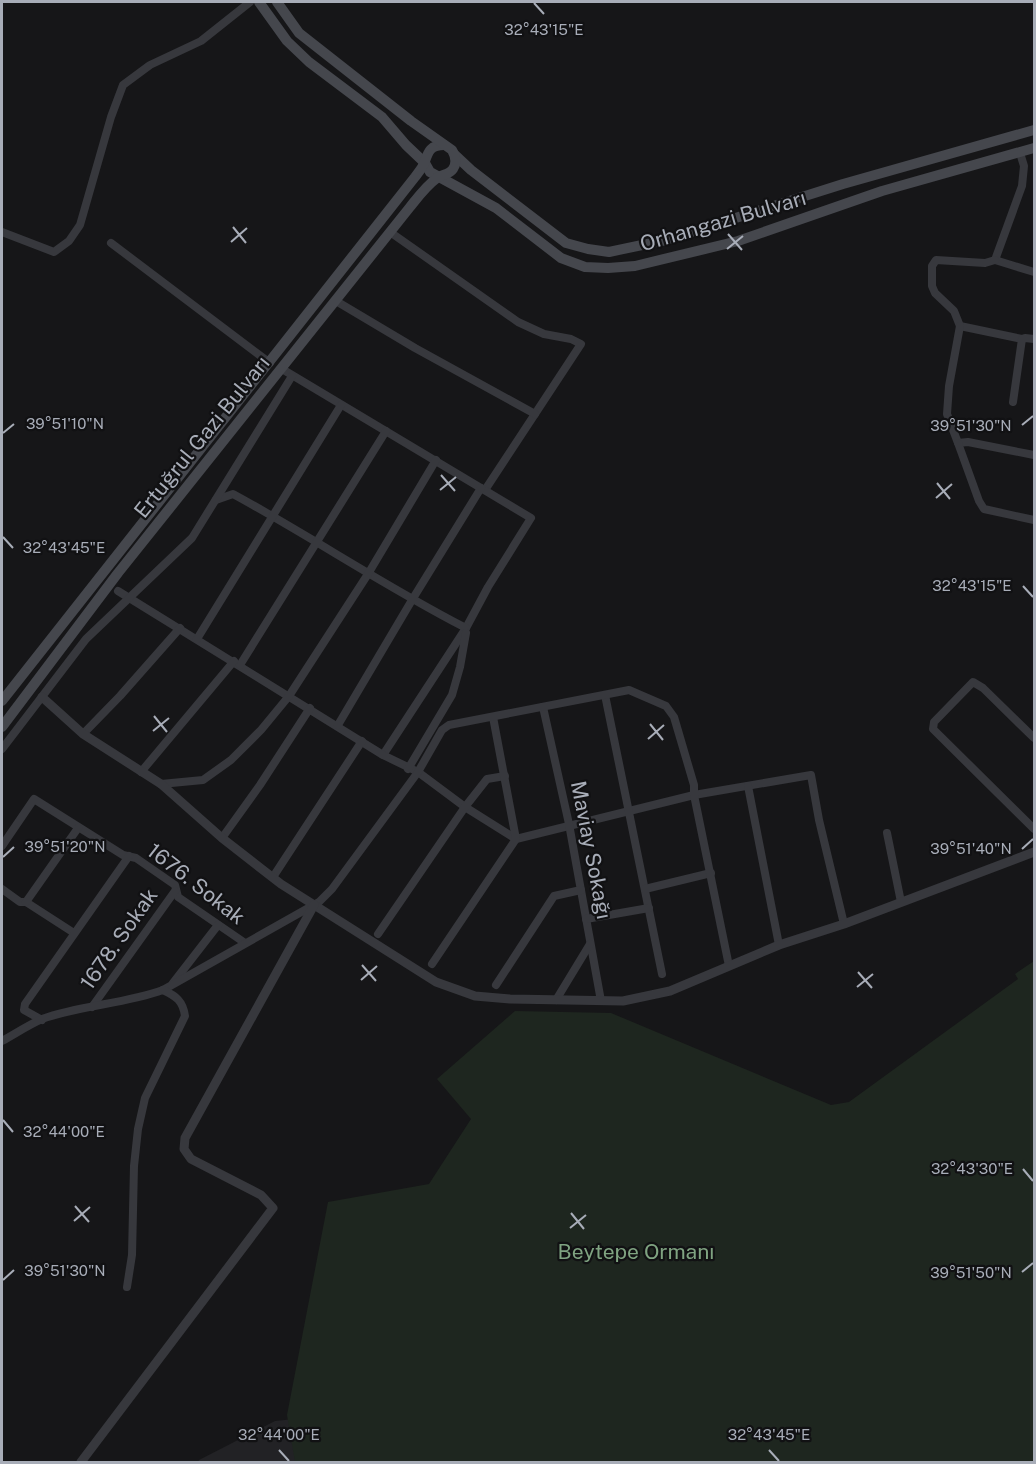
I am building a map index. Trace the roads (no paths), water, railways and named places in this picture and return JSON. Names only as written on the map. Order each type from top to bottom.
[{"type":"main road","name":"Orhangazi Bulvarı","points":[[260,2],[287,41],[309,62],[382,117],[425,163],[430,172],[496,208],[561,258],[585,267],[635,266],[763,233],[882,191],[1035,148]]},
{"type":"main road","name":"Orhangazi Bulvarı","points":[[277,2],[298,33],[452,150],[471,170],[566,243],[588,249],[609,252],[666,240],[843,184],[1035,130]]},
{"type":"main road","points":[[425,163],[430,149],[444,145]]},
{"type":"main road","points":[[439,176],[453,170],[455,155]]},
{"type":"main road","name":"Ertuğrul Gazi Bulvarı","points":[[2,701],[425,163]]},
{"type":"main road","name":"Ertuğrul Gazi Bulvarı","points":[[2,727],[118,573],[427,186],[439,176]]},
{"type":"main road","points":[[775,207],[782,218],[780,228]]},
{"type":"main road","points":[[757,212],[756,225],[763,233]]},
{"type":"street","points":[[2,232],[54,252],[69,241],[80,225],[111,117],[123,85],[150,65],[201,40],[250,2]]},
{"type":"street","points":[[995,260],[1022,186],[1024,166],[1020,153]]},
{"type":"street","points":[[338,725],[412,600],[483,489],[581,344],[571,339],[544,334],[518,322],[390,232]]},
{"type":"street","points":[[111,243],[270,363]]},
{"type":"street","points":[[1035,272],[995,260],[985,263],[936,260],[932,266],[932,286],[935,293],[954,311],[960,326],[949,386],[947,414],[979,501],[984,509],[1035,519]]},
{"type":"street","points":[[336,301],[415,348],[535,414]]},
{"type":"street","points":[[960,326],[1022,339],[1035,339]]},
{"type":"street","points":[[1013,402],[1022,339]]},
{"type":"street","points":[[282,369],[531,518],[488,587],[466,628],[383,755]]},
{"type":"street","points":[[2,749],[86,639],[192,538],[292,376]]},
{"type":"street","points":[[197,639],[341,405]]},
{"type":"street","points":[[141,772],[237,663],[386,431]]},
{"type":"street","points":[[958,444],[968,442],[1035,455]]},
{"type":"street","points":[[161,784],[203,780],[231,760],[261,730],[289,696],[368,574],[436,460]]},
{"type":"street","points":[[216,500],[233,494],[272,515],[412,600],[466,628]]},
{"type":"street","points":[[118,573],[118,591]]},
{"type":"street","points":[[118,591],[338,725],[383,755],[417,772],[465,807],[516,839]]},
{"type":"street","points":[[99,597],[118,591]]},
{"type":"street","points":[[83,734],[180,628]]},
{"type":"street","points":[[408,769],[452,695],[460,667],[466,628]]},
{"type":"street","points":[[1035,738],[973,682],[934,722],[933,729],[1035,829]]},
{"type":"street","points":[[2,1041],[42,1020],[143,997],[167,988],[314,905],[332,889],[417,772],[442,730],[449,726],[629,690],[666,706],[674,717],[694,785],[694,795],[729,966]]},
{"type":"street","points":[[605,694],[662,974]]},
{"type":"street","points":[[42,697],[83,734],[161,784],[222,838],[273,877],[444,986],[475,996],[510,999],[623,1001],[670,991],[779,945],[844,924],[1035,852]]},
{"type":"street","name":"Maviay Sokağı","points":[[543,707],[569,825],[600,1000]]},
{"type":"street","points":[[222,838],[310,708]]},
{"type":"street","points":[[493,717],[516,839]]},
{"type":"street","points":[[273,877],[362,741]]},
{"type":"street","points":[[432,964],[516,839],[694,795],[811,775],[819,820],[844,924]]},
{"type":"street","points":[[378,934],[465,807],[487,779],[505,776]]},
{"type":"street","points":[[748,786],[779,945]]},
{"type":"street","name":"1676. Sokak","points":[[2,846],[34,799],[123,855],[136,858],[175,885],[178,897],[244,943]]},
{"type":"street","points":[[26,902],[78,828]]},
{"type":"street","points":[[887,833],[901,902]]},
{"type":"street","points":[[42,1020],[24,1010],[25,1004],[129,856]]},
{"type":"street","points":[[645,889],[711,873]]},
{"type":"street","points":[[2,888],[20,902],[26,902],[74,933]]},
{"type":"street","points":[[496,985],[555,896],[581,890]]},
{"type":"street","name":"1678. Sokak","points":[[92,1007],[175,891]]},
{"type":"street","points":[[81,1462],[273,1208],[261,1195],[191,1159],[184,1149],[185,1138],[314,905]]},
{"type":"street","points":[[586,919],[649,908]]},
{"type":"street","points":[[167,988],[218,925]]},
{"type":"street","points":[[556,1000],[590,944]]},
{"type":"street","points":[[127,1287],[132,1254],[134,1166],[144,1098],[185,1016],[184,1006],[167,988]]},
{"type":"park label","name":"Beytepe Ormanı","points":[[636,1252]]}]
